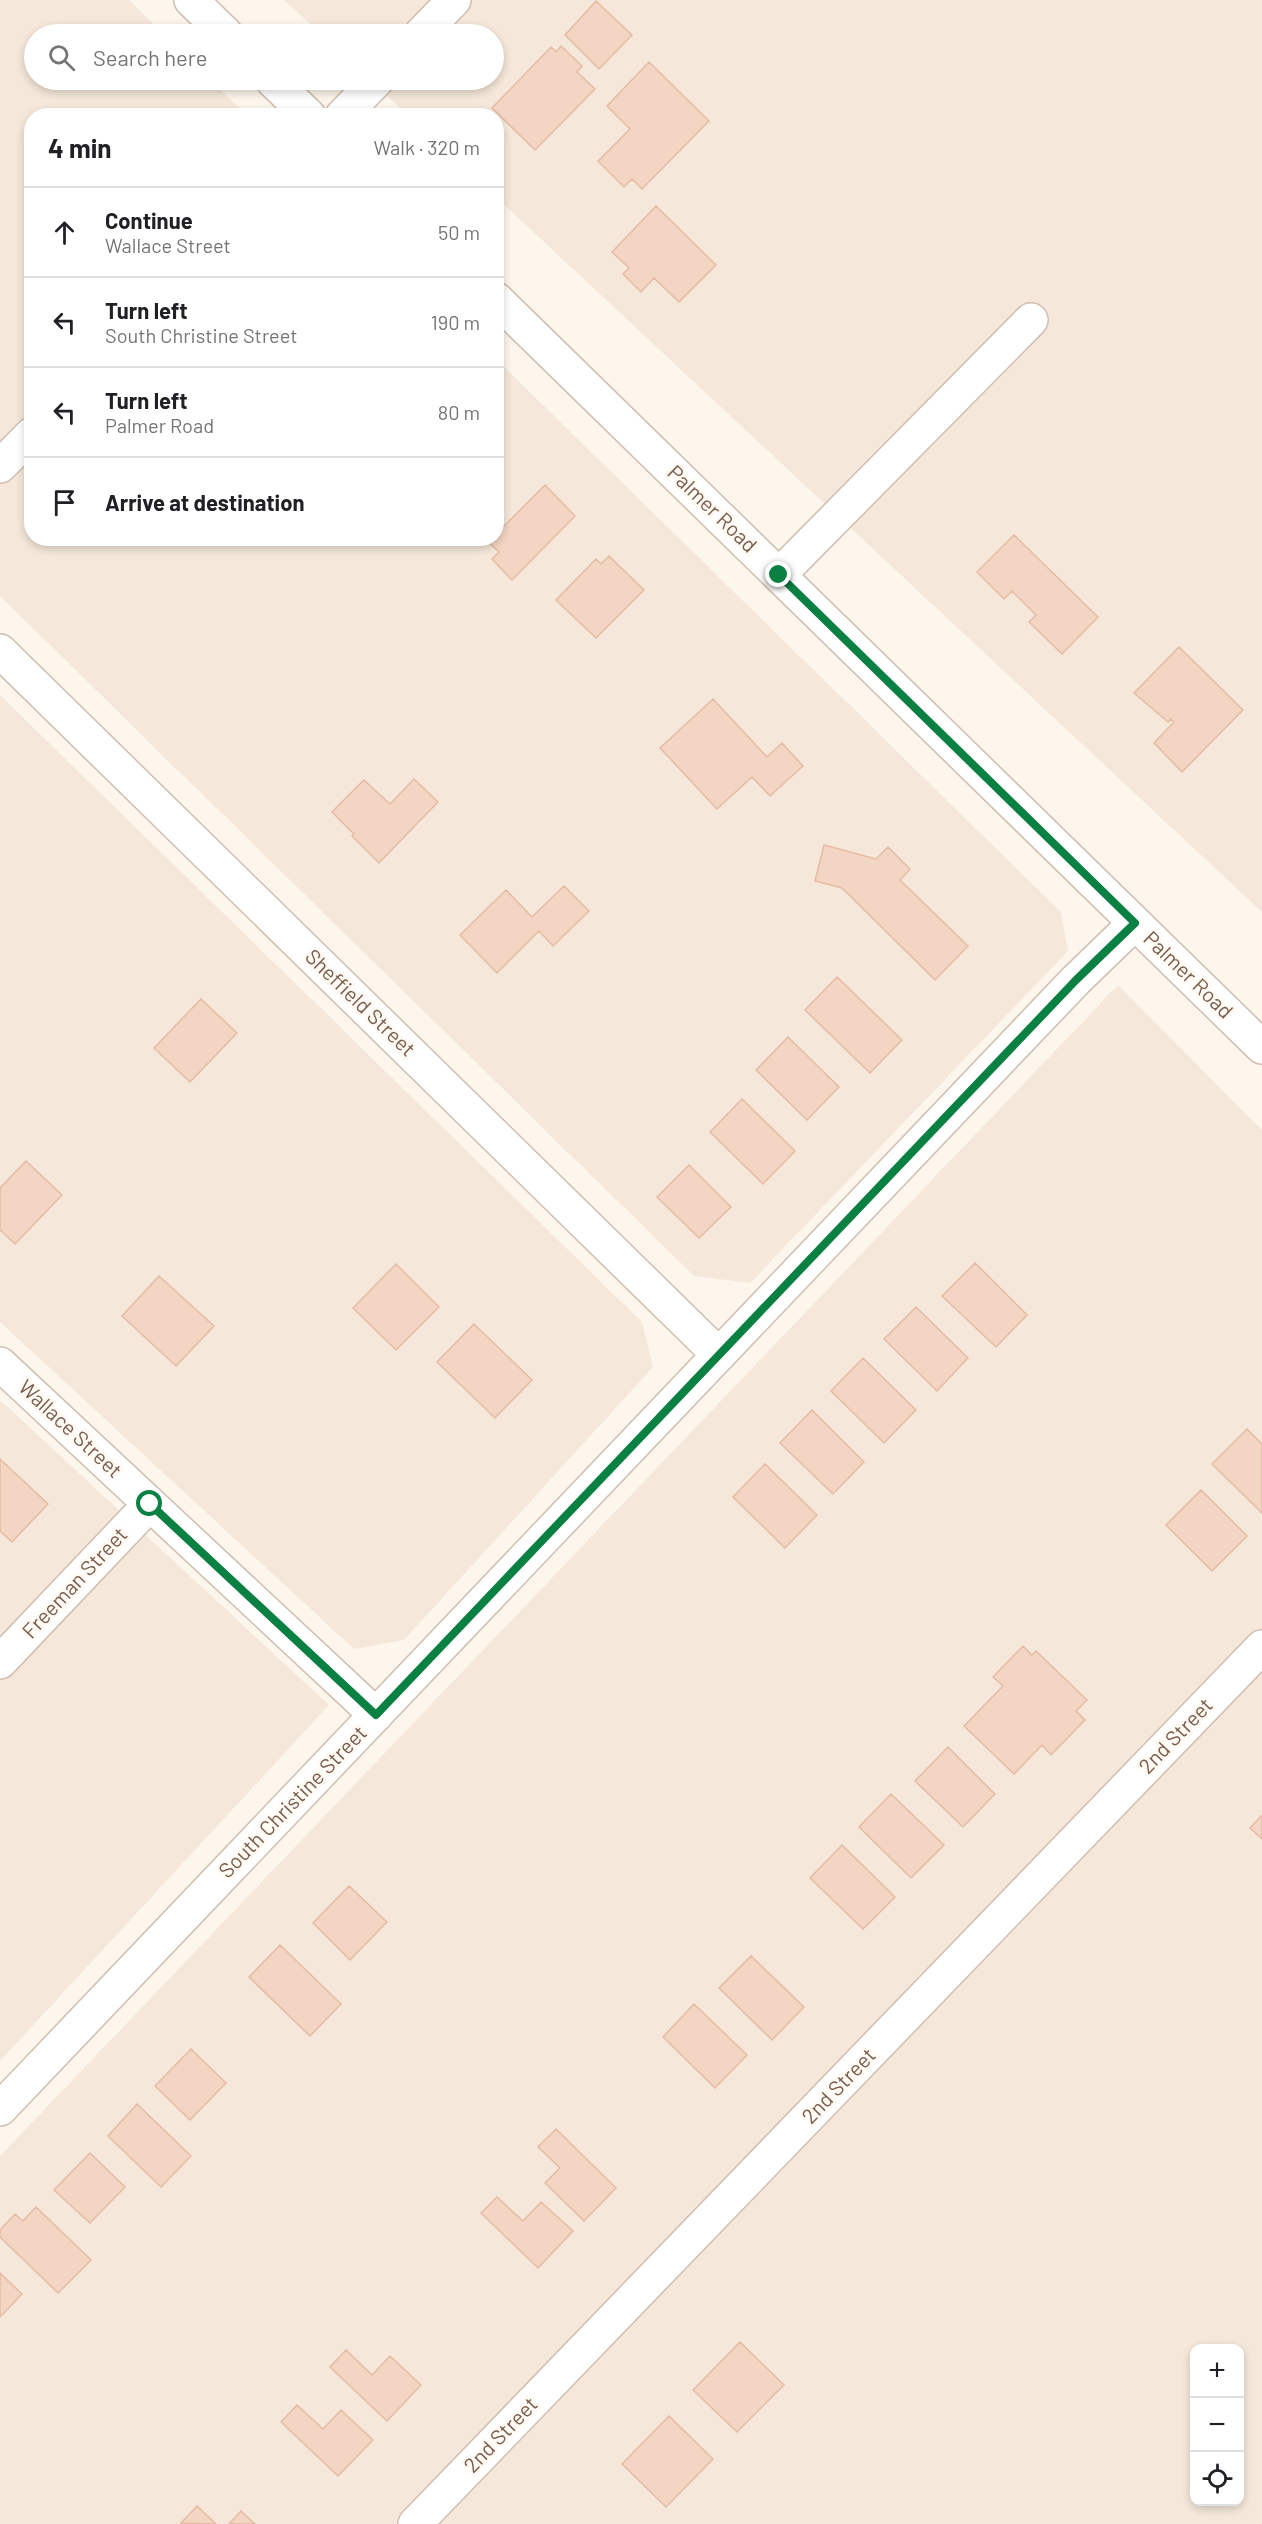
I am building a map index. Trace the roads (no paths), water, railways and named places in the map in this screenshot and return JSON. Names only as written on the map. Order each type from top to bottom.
[{"type":"street","points":[[191,0],[216,24]]},
{"type":"street","points":[[431,24],[454,0]]},
{"type":"street","points":[[283,90],[301,108]]},
{"type":"street","points":[[350,108],[367,90]]},
{"type":"street","name":"Palmer Road","points":[[504,307],[1262,1047]]},
{"type":"street","points":[[779,575],[1031,320]]},
{"type":"street","points":[[0,466],[24,442]]},
{"type":"street","name":"Sheffield Street","points":[[0,651],[719,1355]]},
{"type":"street","name":"South Christine Street","points":[[0,2109],[1068,989],[1135,923]]},
{"type":"street","name":"Wallace Street","points":[[0,1364],[376,1715]]},
{"type":"street","name":"Freeman Street","points":[[0,1662],[150,1504]]},
{"type":"street","name":"2nd Street","points":[[415,2524],[1262,1647]]}]
